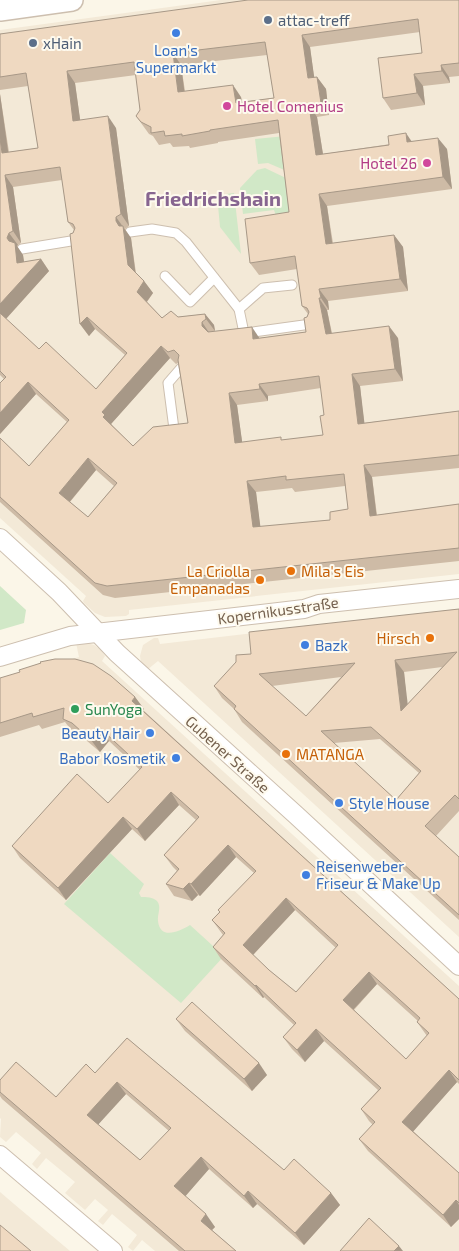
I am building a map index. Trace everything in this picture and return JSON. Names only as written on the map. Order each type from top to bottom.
[{"type":"street","points":[[0,10],[31,3],[72,0]]},
{"type":"street","name":"Gubener Straße","points":[[0,538],[59,592],[130,665],[459,966]]},
{"type":"street","name":"Kopernikusstraße","points":[[0,657],[70,636],[97,632],[304,609],[319,604],[459,589]]},
{"type":"street","points":[[0,1155],[113,1251]]},
{"type":"lane","points":[[130,232],[152,229],[176,232],[239,309],[244,334]]},
{"type":"lane","points":[[22,249],[77,240]]},
{"type":"lane","points":[[165,276],[190,302],[214,278]]},
{"type":"lane","points":[[239,309],[263,288],[292,285]]},
{"type":"lane","points":[[233,335],[311,324]]},
{"type":"lane","points":[[174,429],[168,383],[181,368]]},
{"type":"shaded area","points":[[221,0],[459,0],[459,574],[129,610],[129,614],[126,616],[105,617],[95,613],[84,603],[83,601],[86,596],[0,518],[0,30]]},
{"type":"shaded area","points":[[459,609],[459,937],[158,661],[147,670],[141,662],[140,656],[143,645],[154,638],[158,638],[160,644]]},
{"type":"shaded area","points":[[84,642],[94,645],[101,650],[105,656],[102,661],[459,986],[459,1251],[155,1251],[142,1240],[133,1251],[128,1247],[137,1235],[112,1214],[103,1225],[98,1221],[108,1210],[95,1199],[85,1210],[65,1193],[75,1182],[46,1158],[37,1169],[32,1164],[41,1153],[16,1132],[6,1142],[0,1137],[0,681],[79,657],[76,643]]},
{"type":"shaded area","points":[[0,1192],[14,1204],[70,1251],[0,1251]]},
{"type":"green space","points":[[286,136],[289,172],[268,163],[258,164],[255,139]]},
{"type":"green space","points":[[265,168],[288,179],[293,214],[276,216],[274,210],[243,214],[240,188],[257,170]]},
{"type":"green space","points":[[234,193],[241,254],[220,227],[217,195]]},
{"type":"green space","points":[[0,586],[26,610],[24,623],[0,630]]},
{"type":"green space","points":[[110,853],[144,884],[139,893],[141,897],[157,901],[159,927],[162,931],[176,932],[190,925],[224,956],[181,1003],[64,904]]},
{"type":"building","points":[[248,0],[459,0],[459,63],[441,65],[442,71],[414,74],[417,93],[383,98],[378,58],[422,53],[418,19],[302,35],[308,78],[317,77],[321,103],[309,105],[316,155],[389,145],[388,136],[406,133],[407,142],[438,138],[443,177],[319,194],[326,244],[394,235],[400,279],[319,289],[321,298],[319,298],[326,334],[389,326],[395,369],[352,374],[358,424],[459,411],[459,455],[364,465],[370,516],[459,504],[459,548],[107,586],[95,583],[0,497],[0,438],[29,466],[69,420],[28,382],[0,413],[0,383],[6,377],[0,371],[0,313],[39,349],[46,342],[96,389],[127,353],[87,317],[80,324],[70,234],[73,233],[75,228],[73,224],[68,222],[60,167],[5,175],[13,231],[9,233],[7,238],[15,243],[17,263],[41,259],[0,304],[0,138],[2,153],[38,148],[26,73],[0,77],[0,34]],"holes":[[[265,42],[274,98],[236,103],[233,85],[178,92],[173,53]],[[134,62],[140,110],[136,116],[141,122],[151,127],[151,133],[164,131],[165,136],[182,134],[182,136],[278,120],[289,212],[245,219],[250,263],[295,256],[302,306],[307,308],[309,312],[307,317],[304,318],[306,332],[253,339],[252,327],[208,332],[202,326],[202,322],[206,319],[205,314],[178,317],[171,311],[162,318],[137,292],[144,281],[128,265],[123,226],[119,226],[116,221],[116,217],[121,214],[108,116],[73,121],[67,71]],[[161,346],[168,352],[174,350],[179,355],[178,360],[188,423],[153,427],[133,446],[103,417],[105,415],[102,412]],[[319,376],[324,415],[320,416],[323,435],[281,440],[281,437],[235,443],[229,393],[260,389],[259,384]],[[88,458],[117,483],[88,517],[59,493]],[[344,474],[348,509],[330,512],[330,520],[253,527],[247,481],[286,476],[286,480]]]},
{"type":"building","points":[[459,609],[459,799],[455,795],[425,826],[459,857],[459,915],[234,709],[236,706],[214,686],[236,662],[236,655],[251,654],[249,632]],"holes":[[[457,652],[401,711],[395,660]],[[355,663],[306,716],[259,674]],[[371,727],[421,771],[396,800],[321,731]]]},
{"type":"building","points":[[55,659],[75,659],[93,664],[111,676],[135,697],[132,701],[459,999],[459,1080],[449,1070],[402,1122],[459,1173],[459,1203],[456,1200],[443,1215],[359,1139],[375,1122],[361,1109],[381,1088],[316,1029],[297,1050],[283,1037],[296,1023],[213,947],[225,933],[212,920],[220,912],[218,910],[256,871],[228,845],[191,884],[189,883],[183,889],[166,884],[179,869],[164,855],[199,817],[171,792],[137,829],[123,817],[58,888],[12,846],[77,774],[108,803],[142,767],[101,729],[91,740],[72,723],[63,719],[64,708],[33,717],[32,713],[0,723],[0,678],[20,672],[19,670],[40,662]],"holes":[[[286,898],[338,945],[296,992],[243,945]],[[369,972],[420,1018],[417,1022],[429,1033],[406,1059],[343,1000]]]},
{"type":"building","points":[[192,1002],[259,1063],[244,1079],[176,1019]]},
{"type":"building","points":[[127,1038],[284,1170],[294,1159],[331,1193],[295,1233],[248,1191],[244,1196],[201,1157],[174,1186],[206,1214],[201,1221],[236,1251],[185,1251],[0,1092],[0,1080],[16,1062],[56,1097],[86,1064],[95,1073]],"holes":[[[117,1082],[171,1128],[140,1160],[87,1115]]]},
{"type":"building","points":[[369,1218],[399,1246],[394,1251],[340,1251]]},
{"type":"building","points":[[0,1225],[31,1251],[0,1251]]},
{"type":"place","name":"attac-treff","points":[[268,20]]},
{"type":"place","name":"Loan's Supermarkt","points":[[176,33]]},
{"type":"place","name":"xHain","points":[[33,43]]},
{"type":"place","name":"Hotel Comenius","points":[[227,106]]},
{"type":"place","name":"Hotel 26","points":[[427,163]]},
{"type":"place","name":"Mila's Eis","points":[[291,571]]},
{"type":"place","name":"La Criolla Empanadas","points":[[260,580]]},
{"type":"place","name":"Hirsch","points":[[430,638]]},
{"type":"place","name":"Bazk","points":[[305,645]]},
{"type":"place","name":"SunYoga","points":[[75,709]]},
{"type":"place","name":"Beauty Hair","points":[[150,733]]},
{"type":"place","name":"MATANGA","points":[[286,754]]},
{"type":"place","name":"Babor Kosmetik","points":[[176,758]]},
{"type":"place","name":"Style House","points":[[339,803]]},
{"type":"place","name":"Reisenweber Friseur & Make Up","points":[[306,875]]},
{"type":"district","name":"Friedrichshain","points":[[213,198]]}]
